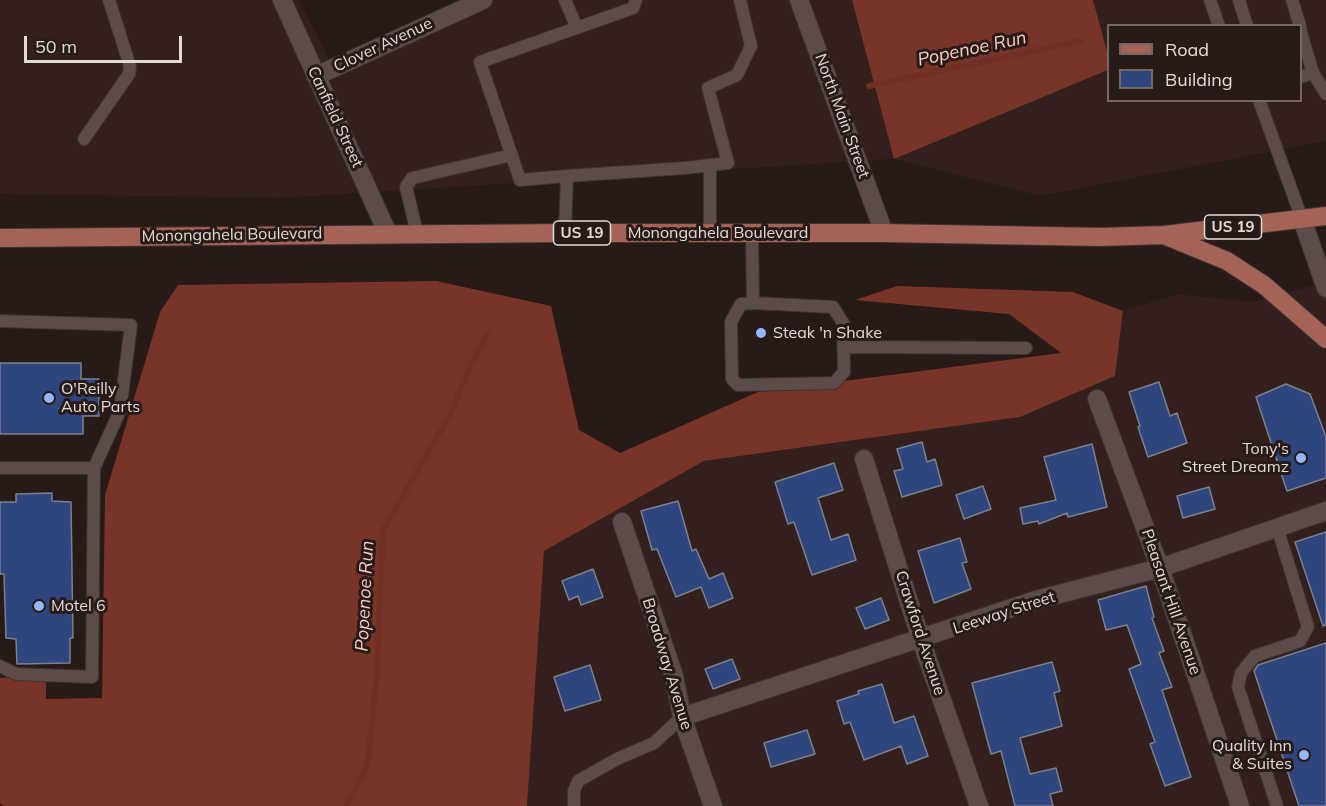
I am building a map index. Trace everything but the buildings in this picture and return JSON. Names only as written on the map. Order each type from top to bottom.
[{"type":"main road","name":"Monongahela Boulevard","points":[[0,238],[417,233],[884,233],[1100,237],[1164,235],[1326,216]]},
{"type":"main road","points":[[1164,235],[1227,261],[1264,285],[1326,339]]},
{"type":"street","name":"Canfield Street","points":[[282,0],[388,234]]},
{"type":"street","name":"Clover Avenue","points":[[316,76],[483,0]]},
{"type":"street","name":"North Main Street","points":[[799,0],[884,233]]},
{"type":"street","points":[[1302,219],[1326,288]]},
{"type":"street","name":"Pleasant Hill Avenue","points":[[1097,399],[1160,568],[1240,806]]},
{"type":"street","name":"Crawford Avenue","points":[[864,459],[921,640],[979,806]]},
{"type":"street","name":"Leeway Street","points":[[682,717],[921,640],[1036,600],[1160,568],[1326,511]]},
{"type":"street","name":"Broadway Avenue","points":[[622,522],[674,676],[682,717],[713,806]]},
{"type":"lane","points":[[84,139],[129,74],[130,66],[109,0]]},
{"type":"lane","points":[[566,0],[577,28]]},
{"type":"lane","points":[[636,0],[633,8],[480,63],[520,180],[728,163],[708,88],[737,75],[751,46],[740,0]]},
{"type":"lane","points":[[1210,0],[1218,24]]},
{"type":"lane","points":[[1239,0],[1246,24]]},
{"type":"lane","points":[[1292,0],[1299,24]]},
{"type":"lane","points":[[1302,34],[1313,73],[1326,94]]},
{"type":"lane","points":[[1302,76],[1313,73]]},
{"type":"lane","points":[[1260,102],[1302,219]]},
{"type":"lane","points":[[417,233],[406,187],[412,178],[512,155]]},
{"type":"lane","points":[[710,165],[710,233]]},
{"type":"lane","points":[[565,233],[567,176]]},
{"type":"lane","points":[[752,234],[753,303]]},
{"type":"lane","points":[[753,303],[833,307],[843,323],[844,372],[834,383],[738,385],[732,379],[731,322],[741,304],[753,303]]},
{"type":"lane","points":[[0,321],[131,325],[120,411],[94,468],[92,677],[16,674],[0,666]]},
{"type":"lane","points":[[844,347],[1026,348]]},
{"type":"lane","points":[[0,468],[94,468]]},
{"type":"lane","points":[[1277,527],[1308,627],[1300,641],[1255,656],[1241,673],[1238,687],[1277,806]]},
{"type":"lane","points":[[574,806],[574,791],[578,781],[654,742],[682,717]]},
{"type":"shaded area","points":[[0,0],[299,0],[333,67],[493,0],[852,0],[894,159],[1107,70],[1107,102],[1302,102],[1302,24],[1107,24],[1107,51],[1093,0],[1326,0],[1326,141],[1040,196],[893,159],[282,198],[0,194]]},
{"type":"shaded area","points":[[852,0],[1093,0],[1107,51],[1107,70],[894,159]]},
{"type":"shaded area","points":[[436,281],[551,306],[579,430],[620,453],[758,392],[1061,353],[1009,314],[855,300],[897,286],[1073,292],[1123,311],[1115,376],[1020,417],[704,461],[544,551],[527,806],[3,806],[0,803],[0,678],[46,675],[46,699],[102,698],[105,495],[160,312],[178,285]]},
{"type":"shaded area","points":[[1326,282],[1326,806],[527,806],[543,551],[704,461],[1020,417],[1115,376],[1123,311],[1177,294],[1252,302]]},
{"type":"waterway","name":"Popenoe Run","points":[[869,86],[1080,41]]},
{"type":"waterway","name":"Popenoe Run","points":[[346,806],[367,766],[376,686],[383,530],[450,415],[470,366],[487,335]]},
{"type":"place","name":"Steak 'n Shake","points":[[761,333]]},
{"type":"place","name":"O'Reilly Auto Parts","points":[[49,398]]},
{"type":"place","name":"Tony's Street Dreamz","points":[[1301,458]]},
{"type":"place","name":"Motel 6","points":[[39,606]]},
{"type":"place","name":"Quality Inn & Suites","points":[[1304,755]]}]
